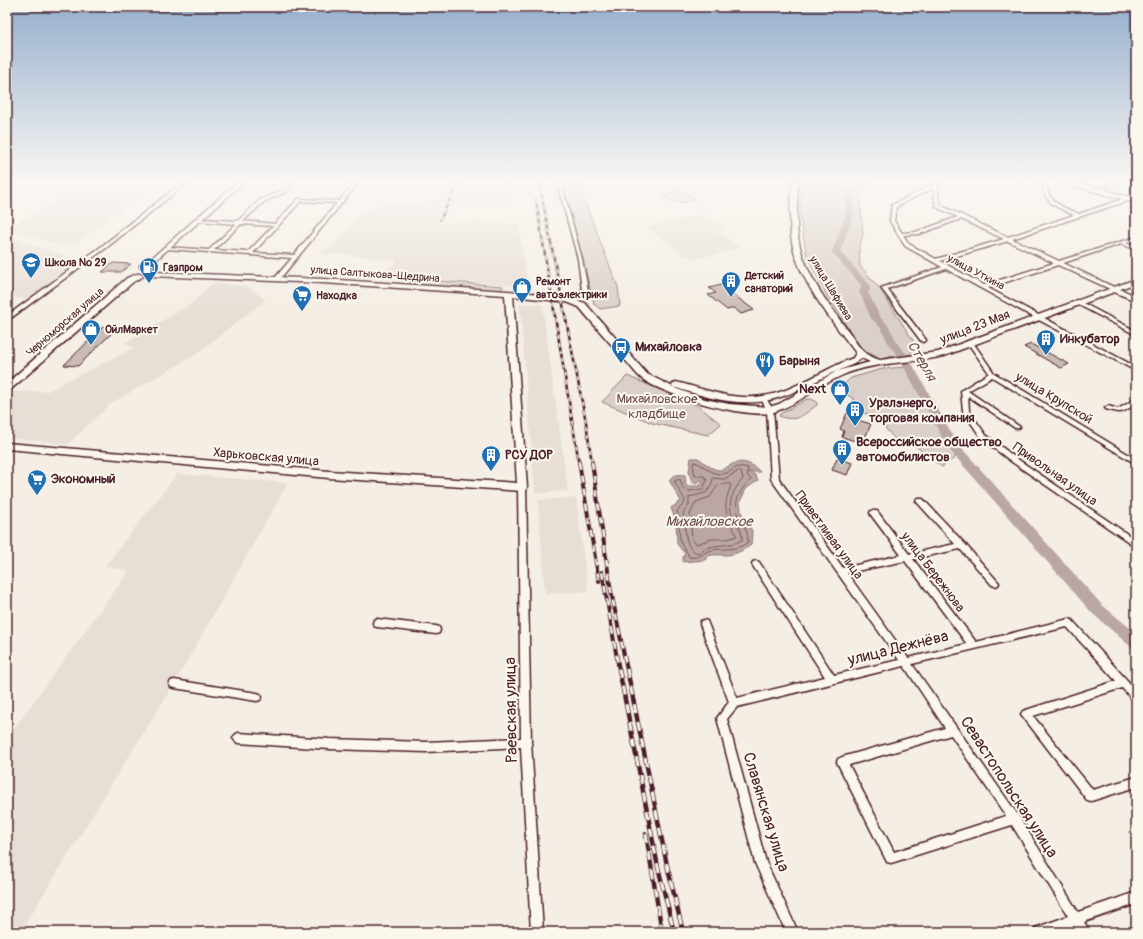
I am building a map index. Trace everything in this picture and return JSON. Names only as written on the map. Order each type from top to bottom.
[{"type":"main road","points":[[137,274],[153,274],[161,266],[167,248],[193,226]]},
{"type":"main road","name":"улица Шафиева","points":[[795,226],[798,254],[815,287],[860,353]]},
{"type":"main road","points":[[137,274],[142,266],[161,266]]},
{"type":"main road","name":"улица Салтыкова-Щедрина","points":[[161,266],[277,279],[509,293],[568,300],[582,305],[636,368]]},
{"type":"main road","name":"Черноморская улица","points":[[7,388],[137,274]]},
{"type":"main road","name":"улица 23 Мая","points":[[879,362],[928,357],[941,354],[1136,281]]},
{"type":"main road","points":[[1114,289],[1136,299]]},
{"type":"main road","points":[[509,293],[522,487]]},
{"type":"main road","points":[[636,368],[652,381],[702,401],[729,406],[770,410],[782,406],[845,364],[856,360],[860,353],[869,359],[879,362]]},
{"type":"main road","points":[[845,364],[879,362]]},
{"type":"main road","points":[[636,368],[664,381],[707,393],[744,400],[764,399],[836,371],[879,362]]},
{"type":"main road","name":"Харьковская улица","points":[[7,446],[298,473],[430,483],[522,487]]},
{"type":"street","points":[[7,319],[131,226]]},
{"type":"street","points":[[210,251],[235,226]]},
{"type":"street","points":[[249,254],[275,226]]},
{"type":"street","points":[[277,279],[294,256],[320,226]]},
{"type":"street","points":[[568,300],[579,296],[585,290],[580,259],[571,226]]},
{"type":"street","name":"улица Уткина","points":[[895,226],[907,245],[1037,317],[1136,369]]},
{"type":"street","points":[[900,234],[917,232],[936,226]]},
{"type":"street","points":[[980,226],[1114,289]]},
{"type":"street","points":[[935,261],[1046,226]]},
{"type":"street","points":[[984,288],[1136,238]]},
{"type":"street","points":[[1122,243],[1136,249]]},
{"type":"street","points":[[167,248],[294,256]]},
{"type":"street","points":[[923,340],[884,288],[946,267]]},
{"type":"street","points":[[1077,302],[1136,333]]},
{"type":"street","name":"улица Крупской","points":[[970,342],[992,374],[1136,462]]},
{"type":"street","points":[[964,391],[992,374]]},
{"type":"street","name":"Привольная улица","points":[[964,391],[1016,427]]},
{"type":"street","name":"Привольная улица","points":[[964,391],[966,411],[984,437],[1014,460],[1136,544]]},
{"type":"street","points":[[764,399],[770,410]]},
{"type":"street","points":[[1108,408],[1119,411],[1136,401]]},
{"type":"street","name":"Приветливая улица","points":[[770,410],[775,479],[905,661]]},
{"type":"street","name":"Раевская улица","points":[[522,487],[526,742],[537,932]]},
{"type":"street","points":[[920,501],[995,583]]},
{"type":"street","name":"улица Бережнова","points":[[874,513],[906,558],[973,645]]},
{"type":"street","points":[[840,571],[962,546]]},
{"type":"street","points":[[756,564],[832,680]]},
{"type":"street","points":[[376,623],[436,630]]},
{"type":"street","name":"улица Дежнёва","points":[[734,703],[1069,623],[1124,683]]},
{"type":"street","points":[[704,624],[734,703]]},
{"type":"street","name":"Севастопольская улица","points":[[905,661],[1014,819],[1084,932]]},
{"type":"street","points":[[1136,697],[1124,683],[1026,714],[1091,796],[1136,782]]},
{"type":"street","points":[[174,684],[257,697]]},
{"type":"street","name":"Славянская улица","points":[[734,703],[722,718],[761,863],[792,932]]},
{"type":"street","points":[[953,730],[842,762],[891,858],[1014,819]]},
{"type":"street","points":[[238,738],[330,744],[426,747],[526,742]]},
{"type":"street","points":[[1039,932],[1136,898]]},
{"type":"shaded area","points":[[100,226],[76,243],[54,244],[9,227]]},
{"type":"shaded area","points":[[350,226],[452,226],[439,241],[453,226],[518,226],[527,280],[520,286],[384,275],[397,260],[338,254],[321,255],[325,250],[333,246]]},
{"type":"shaded area","points":[[720,226],[725,229],[716,231],[740,248],[695,259],[689,255],[685,256],[647,227]]},
{"type":"shaded area","name":"Школа № 29","points":[[7,237],[81,261],[28,299],[7,297]]},
{"type":"shaded area","points":[[212,283],[247,286],[265,300],[195,355],[112,403],[68,444],[7,438],[7,399],[15,392],[47,391],[134,348],[125,343],[191,304]]},
{"type":"shaded area","points":[[520,304],[542,304],[568,491],[535,493]]},
{"type":"shaded area","points":[[177,474],[288,483],[174,684],[20,932],[7,932],[7,738],[129,571],[105,566]]},
{"type":"shaded area","points":[[576,498],[588,591],[545,594],[538,500]]},
{"type":"green space","points":[[574,226],[594,226],[618,287],[620,306],[600,309],[594,304]]},
{"type":"green space","points":[[802,226],[862,226],[863,235],[859,247],[860,266],[880,289],[921,353],[886,357],[876,356],[863,351],[827,296],[807,256]]},
{"type":"green space","points":[[413,279],[503,286],[501,291],[409,284]]},
{"type":"green space","points":[[905,367],[956,457],[942,467],[908,440],[902,447],[886,429],[878,417],[852,410],[853,398],[837,390],[851,378],[882,369]]},
{"type":"green space","name":"Михайловское кладбище","points":[[627,376],[697,405],[721,424],[708,435],[652,423],[602,402]]},
{"type":"green space","points":[[807,399],[816,401],[817,405],[804,415],[791,419],[779,416],[780,414]]},
{"type":"water","name":"Михайловское","points":[[691,458],[698,458],[717,470],[721,470],[741,462],[753,466],[760,472],[748,472],[755,475],[758,480],[746,489],[740,502],[741,512],[752,531],[751,545],[732,554],[712,555],[708,556],[705,560],[683,562],[683,557],[685,554],[677,544],[676,521],[671,508],[681,501],[669,480],[676,475],[685,475],[686,486],[700,486],[703,480],[699,480],[696,484],[692,482],[689,472]]},
{"type":"building","points":[[113,263],[131,264],[121,272],[102,272]]},
{"type":"building","name":"Детский санаторий","points":[[721,285],[754,310],[741,314],[734,308],[727,310],[708,295],[716,293],[709,288]]},
{"type":"building","name":"ОйлМаркет","points":[[104,326],[118,327],[78,366],[64,365]]},
{"type":"building","name":"Инкубатор","points":[[1031,344],[1069,364],[1061,368],[1024,347]]},
{"type":"building","name":"Уралэнерго, торговая компания","points":[[847,413],[856,415],[854,419],[871,424],[865,438],[861,437],[859,442],[842,437],[844,431],[840,429]]},
{"type":"building","name":"Всероссийское общество автомобилистов","points":[[837,458],[852,463],[847,475],[832,470]]},
{"type":"waterway","name":"Стерля","points":[[846,226],[836,252],[865,284],[866,289],[863,291],[876,318],[885,327],[895,347],[901,353],[952,445],[1097,609],[1136,642]]},
{"type":"railway","points":[[540,226],[579,463]]},
{"type":"railway","points":[[548,226],[586,422],[592,463]]},
{"type":"railway","points":[[579,462],[599,581]]},
{"type":"railway","points":[[592,462],[611,591],[627,670]]},
{"type":"railway","points":[[602,572],[619,670]]},
{"type":"railway","points":[[619,669],[658,867],[674,932]]},
{"type":"railway","points":[[627,669],[667,865],[683,932]]},
{"type":"railway","points":[[646,834],[662,932]]},
{"type":"place","name":"Школа № 29","points":[[31,279]]},
{"type":"place","name":"Газпром","points":[[149,284]]},
{"type":"place","name":"Детский санаторий","points":[[731,298]]},
{"type":"place","name":"Ремонт автоэлектрики","points":[[522,304]]},
{"type":"place","name":"Находка","points":[[302,312]]},
{"type":"place","name":"ОйлМаркет","points":[[91,346]]},
{"type":"place","name":"Инкубатор","points":[[1046,356]]},
{"type":"place","name":"Михайловка","points":[[621,364]]},
{"type":"place","name":"Барыня","points":[[765,378]]},
{"type":"place","name":"Next","points":[[840,406]]},
{"type":"place","name":"Уралэнерго, торговая компания","points":[[855,427]]},
{"type":"place","name":"Всероссийское общество автомобилистов","points":[[842,466]]},
{"type":"place","name":"РСУ ДОР","points":[[491,472]]},
{"type":"place","name":"Экономный","points":[[37,496]]}]
